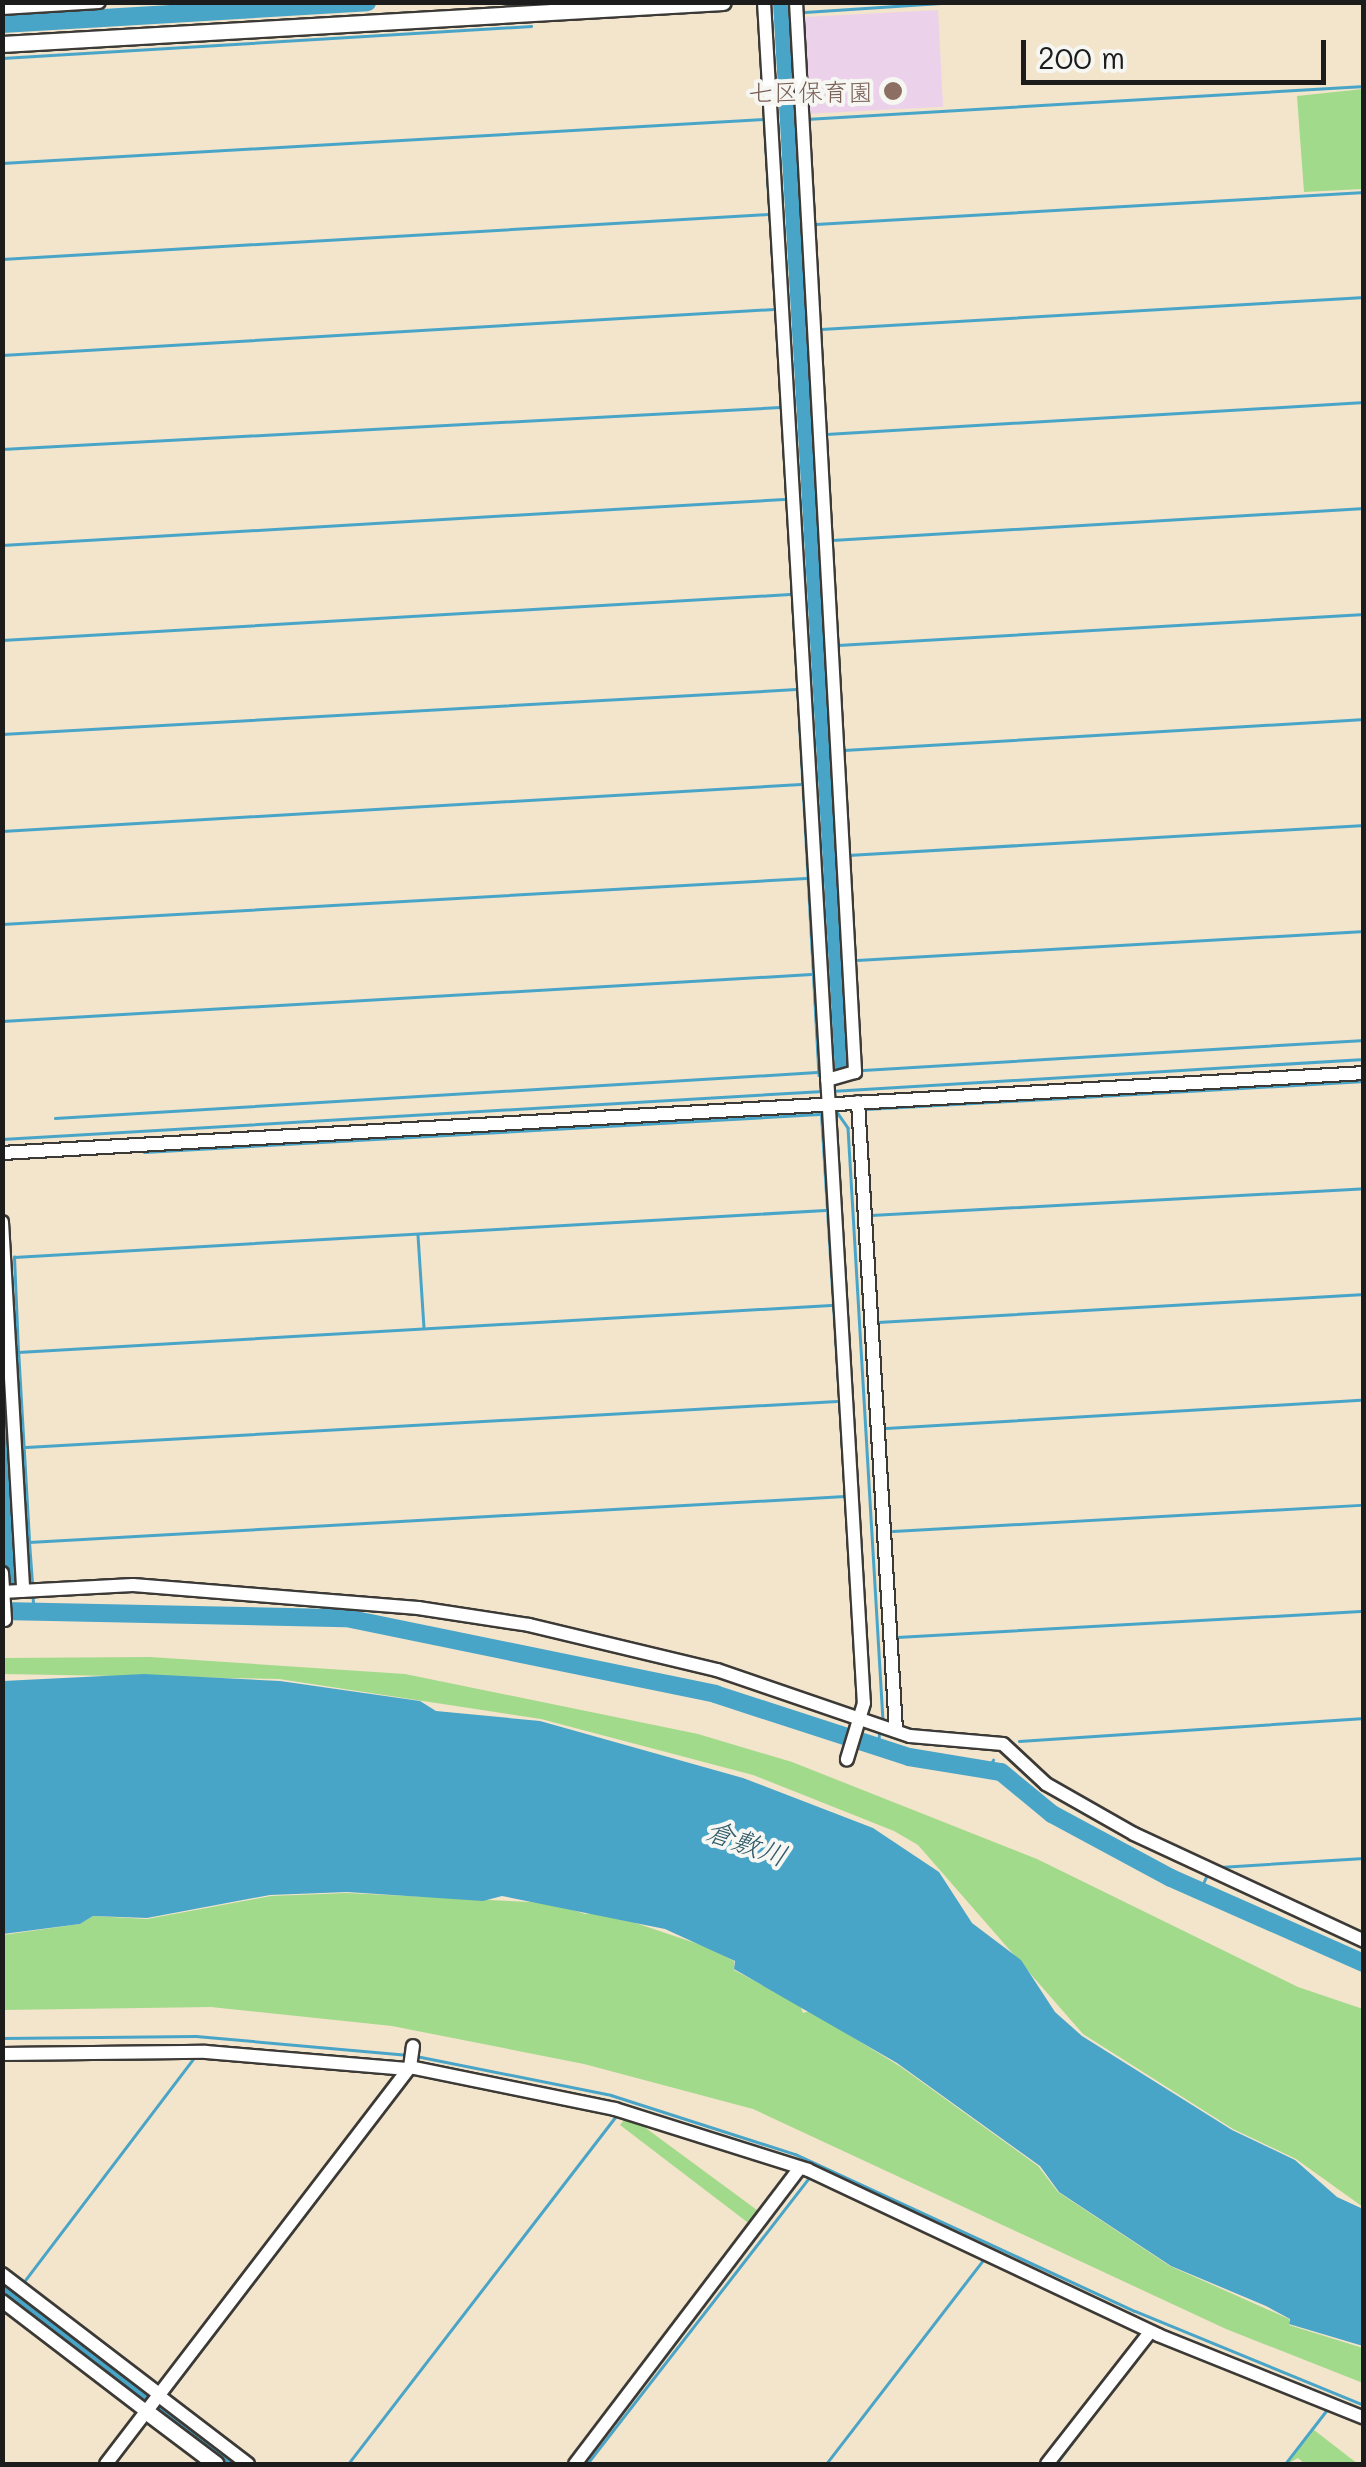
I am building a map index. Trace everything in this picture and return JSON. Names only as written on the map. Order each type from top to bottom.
[{"type":"street","points":[[2,8],[99,2]]},
{"type":"street","points":[[2,44],[723,2]]},
{"type":"street","points":[[764,2],[828,1092],[859,1721],[848,1754]]},
{"type":"street","points":[[796,2],[855,1072],[828,1092]]},
{"type":"street","points":[[2,1153],[828,1092],[858,1102],[1364,1072]]},
{"type":"street","points":[[858,1102],[887,1728]]},
{"type":"street","points":[[2,1222],[29,1591]]},
{"type":"street","points":[[2,1572],[5,1620]]},
{"type":"street","points":[[3,1592],[134,1585],[418,1608],[652,1654],[859,1721],[1003,1744],[1046,1784],[1134,1834],[1364,1940]]},
{"type":"street","points":[[2,2054],[206,2052],[413,2062],[618,2110],[808,2170],[1154,2333],[1364,2418]]},
{"type":"street","points":[[106,2464],[158,2401],[413,2062]]},
{"type":"street","points":[[575,2464],[808,2170]]},
{"type":"street","points":[[6,2289],[248,2464]]},
{"type":"street","points":[[6,2289],[158,2401],[216,2464]]},
{"type":"street","points":[[1047,2464],[1154,2333]]},
{"type":"shaded area","points":[[938,10],[943,107],[805,114],[800,17]]},
{"type":"green space","points":[[1363,89],[1363,189],[1304,192],[1297,96]]},
{"type":"green space","points":[[150,1657],[405,1674],[698,1734],[792,1762],[1037,1859],[1298,1987],[1363,2009],[1363,2207],[1296,2159],[1233,2129],[1083,2034],[918,1845],[894,1831],[753,1775],[541,1719],[279,1679],[3,1674],[3,1658]]},
{"type":"green space","points":[[347,1893],[551,1903],[585,1914],[603,1912],[707,1947],[734,1961],[734,1970],[800,2005],[803,2013],[810,2011],[901,2067],[1038,2166],[1058,2192],[1170,2266],[1289,2319],[1289,2325],[1363,2348],[1363,2383],[1226,2329],[753,2109],[584,2064],[392,2026],[211,2007],[3,2010],[3,1935],[80,1924],[93,1916],[147,1919],[271,1896]]},
{"type":"green space","points":[[628,2115],[761,2213],[751,2225],[620,2125]]},
{"type":"green space","points":[[1314,2430],[1358,2464],[1305,2464],[1298,2458],[1287,2464]]},
{"type":"water","name":"倉敷川","points":[[144,1674],[280,1681],[420,1701],[436,1711],[540,1721],[743,1778],[873,1828],[939,1872],[972,1923],[1021,1960],[1055,2012],[1082,2036],[1232,2130],[1295,2160],[1337,2197],[1363,2209],[1363,2346],[1289,2324],[1290,2319],[1266,2306],[1171,2266],[1059,2192],[1040,2166],[897,2063],[734,1969],[735,1961],[665,1929],[502,1896],[483,1901],[347,1892],[270,1895],[147,1918],[93,1916],[80,1924],[3,1934],[3,1681]]},
{"type":"waterway","points":[[2,24],[367,2]]},
{"type":"waterway","points":[[782,2],[844,1070]]},
{"type":"waterway","points":[[805,12],[956,2]]},
{"type":"waterway","points":[[783,14],[788,14]]},
{"type":"waterway","points":[[2,58],[531,26]]},
{"type":"waterway","points":[[806,119],[1364,86]]},
{"type":"waterway","points":[[2,163],[764,119],[777,330]]},
{"type":"waterway","points":[[789,120],[793,119]]},
{"type":"waterway","points":[[816,224],[1364,192]]},
{"type":"waterway","points":[[2,259],[768,214]]},
{"type":"waterway","points":[[821,329],[1364,297]]},
{"type":"waterway","points":[[2,355],[774,309]]},
{"type":"waterway","points":[[801,330],[806,330]]},
{"type":"waterway","points":[[826,434],[1364,402]]},
{"type":"waterway","points":[[2,449],[780,407]]},
{"type":"waterway","points":[[784,443],[819,1075]]},
{"type":"waterway","points":[[2,545],[784,499]]},
{"type":"waterway","points":[[832,540],[1364,508]]},
{"type":"waterway","points":[[2,640],[790,594]]},
{"type":"waterway","points":[[838,645],[1364,614]]},
{"type":"waterway","points":[[2,734],[796,689]]},
{"type":"waterway","points":[[844,750],[1364,719]]},
{"type":"waterway","points":[[2,831],[801,784]]},
{"type":"waterway","points":[[848,855],[1364,825]]},
{"type":"waterway","points":[[2,924],[806,878]]},
{"type":"waterway","points":[[857,960],[1364,931]]},
{"type":"waterway","points":[[2,1021],[811,974]]},
{"type":"waterway","points":[[863,1070],[1364,1040]]},
{"type":"waterway","points":[[831,1091],[1364,1059]]},
{"type":"waterway","points":[[55,1118],[817,1072]]},
{"type":"waterway","points":[[866,1109],[1364,1081]]},
{"type":"waterway","points":[[2,1139],[823,1091]]},
{"type":"waterway","points":[[32,1583],[29,1542],[845,1496],[821,1111]]},
{"type":"waterway","points":[[837,1112],[848,1128],[883,1720]]},
{"type":"waterway","points":[[144,1152],[819,1114]]},
{"type":"waterway","points":[[871,1215],[1364,1188]]},
{"type":"waterway","points":[[18,1352],[14,1257],[825,1210]]},
{"type":"waterway","points":[[418,1235],[424,1327]]},
{"type":"waterway","points":[[878,1322],[1364,1294]]},
{"type":"waterway","points":[[29,1540],[18,1352],[831,1305]]},
{"type":"waterway","points":[[2,1388],[15,1585]]},
{"type":"waterway","points":[[886,1428],[1364,1400]]},
{"type":"waterway","points":[[26,1447],[837,1401]]},
{"type":"waterway","points":[[2,1447],[6,1449]]},
{"type":"waterway","points":[[893,1531],[1364,1505]]},
{"type":"waterway","points":[[33,1596],[34,1610]]},
{"type":"waterway","points":[[2,1611],[346,1618],[715,1694],[909,1757],[1001,1772],[1052,1814],[1171,1878],[1364,1963]]},
{"type":"waterway","points":[[897,1637],[1364,1611]]},
{"type":"waterway","points":[[1019,1741],[1364,1718]]},
{"type":"waterway","points":[[878,1745],[879,1733]]},
{"type":"waterway","points":[[989,1767],[993,1760]]},
{"type":"waterway","points":[[1220,1867],[1364,1858]]},
{"type":"waterway","points":[[1200,1890],[1206,1877]]},
{"type":"waterway","points":[[2,2038],[196,2036],[408,2055]]},
{"type":"waterway","points":[[416,2056],[611,2095],[795,2154],[1135,2311],[1364,2405]]},
{"type":"waterway","points":[[23,2283],[194,2058]]},
{"type":"waterway","points":[[167,2395],[414,2072]]},
{"type":"waterway","points":[[348,2464],[615,2117]]},
{"type":"waterway","points":[[587,2464],[810,2177]]},
{"type":"waterway","points":[[826,2464],[984,2259]]},
{"type":"waterway","points":[[2,2285],[237,2464]]},
{"type":"waterway","points":[[1056,2464],[1109,2394]]},
{"type":"waterway","points":[[1285,2464],[1326,2411]]},
{"type":"place","name":"七区保育園","points":[[893,91]]}]
